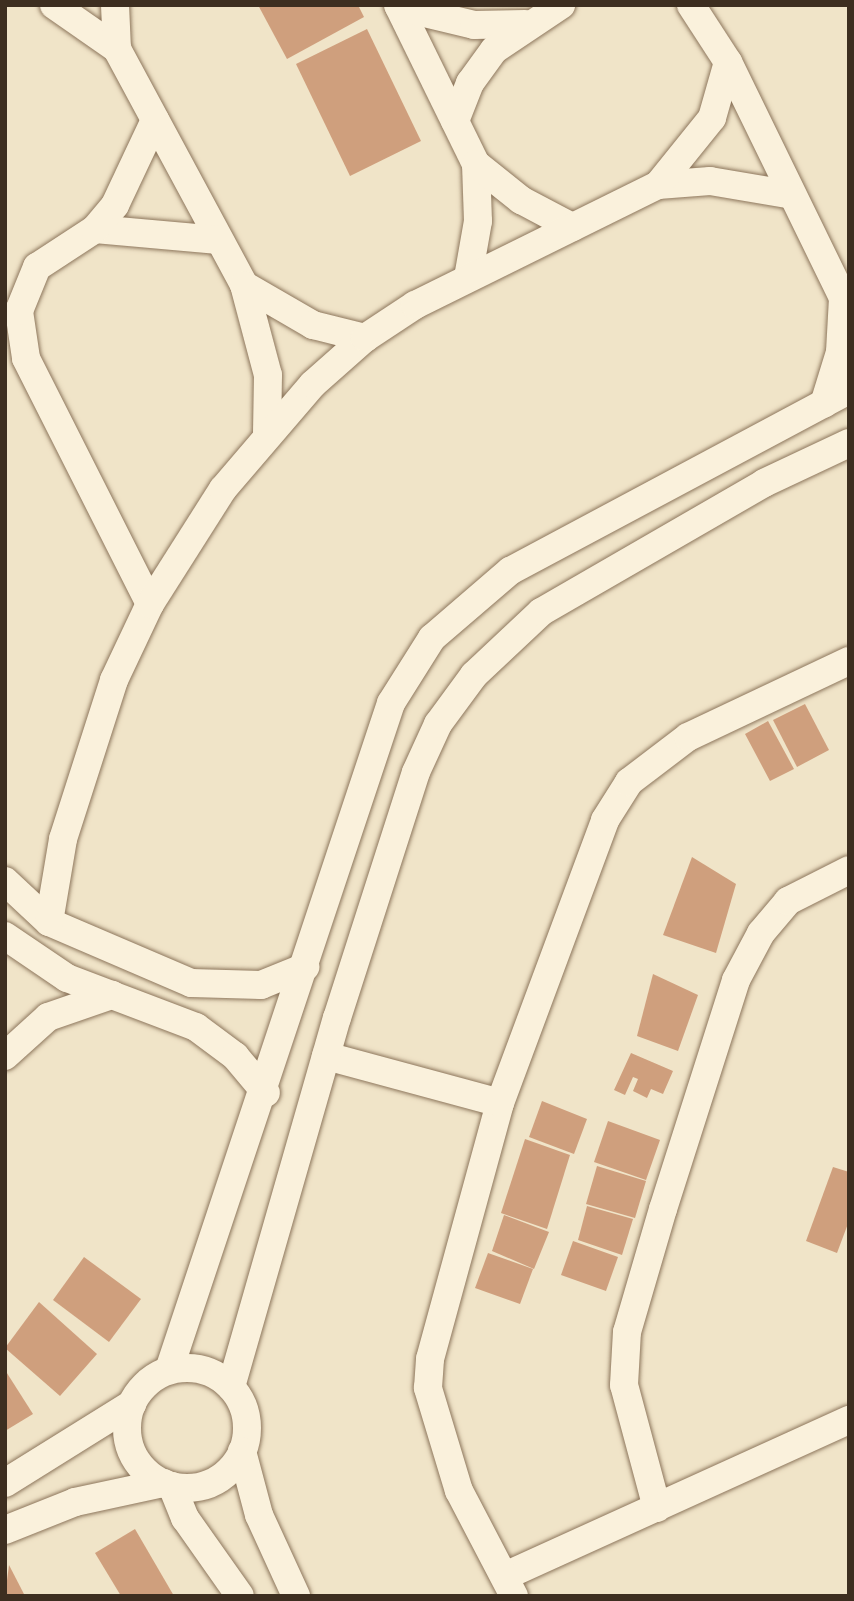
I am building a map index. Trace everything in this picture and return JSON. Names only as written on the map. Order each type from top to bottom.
[{"type":"street","points":[[54,5],[117,49]]},
{"type":"street","points":[[116,5],[117,49],[244,285],[268,374],[267,435]]},
{"type":"street","points":[[455,121],[481,66],[525,24],[561,5]]},
{"type":"street","points":[[691,5],[728,62],[788,194],[846,300],[840,352],[824,404]]},
{"type":"street","points":[[398,6],[474,25],[525,24]]},
{"type":"street","points":[[398,6],[476,163],[521,200],[572,227]]},
{"type":"street","points":[[658,185],[712,118],[728,62]]},
{"type":"street","points":[[150,604],[19,335],[25,288],[37,267],[95,229],[132,178],[155,120]]},
{"type":"street","points":[[468,278],[478,221],[476,163]]},
{"type":"street","points":[[49,922],[85,758],[150,604],[200,522],[267,435],[365,338],[468,278],[658,185],[710,181],[788,194]]},
{"type":"street","points":[[95,229],[219,240]]},
{"type":"street","points":[[244,285],[301,320],[365,338]]},
{"type":"street","points":[[169,1370],[266,1093],[391,703],[432,638],[510,570],[849,390]]},
{"type":"street","points":[[231,1387],[326,1056],[416,772],[438,724],[474,675],[541,612],[723,506],[849,443]]},
{"type":"street","points":[[704,466],[723,506]]},
{"type":"street","points":[[848,1418],[657,1508],[509,1586],[459,1491],[428,1388],[430,1359],[500,1103],[605,820],[629,782],[688,737],[849,661]]},
{"type":"street","points":[[657,1508],[624,1385],[628,1332],[663,1209],[736,980],[761,933],[788,901],[849,870]]},
{"type":"street","points":[[5,881],[49,922],[191,983],[238,988],[305,967]]},
{"type":"street","points":[[331,887],[375,901]]},
{"type":"street","points":[[5,936],[67,978],[178,1019],[235,1055],[266,1093]]},
{"type":"street","points":[[178,1019],[191,983]]},
{"type":"street","points":[[5,1056],[48,1017],[112,995]]},
{"type":"street","points":[[326,1056],[500,1103]]},
{"type":"street","points":[[5,1483],[132,1404],[147,1384],[169,1370],[202,1369],[231,1387],[246,1418],[242,1451],[259,1515],[296,1596]]},
{"type":"street","points":[[132,1404],[132,1450],[168,1484],[186,1518],[240,1596]]},
{"type":"street","points":[[5,1530],[75,1503],[168,1484],[206,1485],[242,1451]]},
{"type":"building","points":[[258,5],[358,5],[364,17],[287,59]]},
{"type":"building","points":[[367,29],[421,141],[350,176],[296,64]]},
{"type":"building","points":[[805,704],[829,750],[797,767],[773,720]]},
{"type":"building","points":[[768,721],[794,769],[770,781],[745,734]]},
{"type":"building","points":[[692,857],[736,884],[716,953],[663,935]]},
{"type":"building","points":[[653,974],[698,995],[678,1051],[637,1036]]},
{"type":"building","points":[[631,1053],[673,1071],[663,1094],[651,1089],[647,1098],[633,1091],[638,1079],[633,1077],[625,1095],[614,1090]]},
{"type":"building","points":[[542,1101],[587,1119],[574,1154],[529,1137]]},
{"type":"building","points":[[608,1121],[660,1140],[646,1180],[594,1162]]},
{"type":"building","points":[[525,1139],[570,1155],[547,1229],[501,1213]]},
{"type":"building","points":[[597,1166],[646,1181],[635,1218],[586,1204]]},
{"type":"building","points":[[833,1167],[849,1172],[849,1221],[837,1253],[806,1241]]},
{"type":"building","points":[[587,1206],[633,1219],[622,1255],[578,1240]]},
{"type":"building","points":[[504,1215],[549,1232],[534,1269],[492,1251]]},
{"type":"building","points":[[573,1241],[618,1257],[606,1291],[561,1275]]},
{"type":"building","points":[[488,1253],[533,1269],[520,1304],[475,1288]]},
{"type":"building","points":[[84,1257],[141,1299],[109,1342],[53,1300]]},
{"type":"building","points":[[39,1302],[97,1354],[60,1396],[5,1348]]},
{"type":"building","points":[[5,1370],[33,1414],[5,1431]]},
{"type":"building","points":[[135,1529],[174,1596],[121,1596],[95,1553]]},
{"type":"building","points":[[9,1565],[25,1596],[5,1596]]}]
